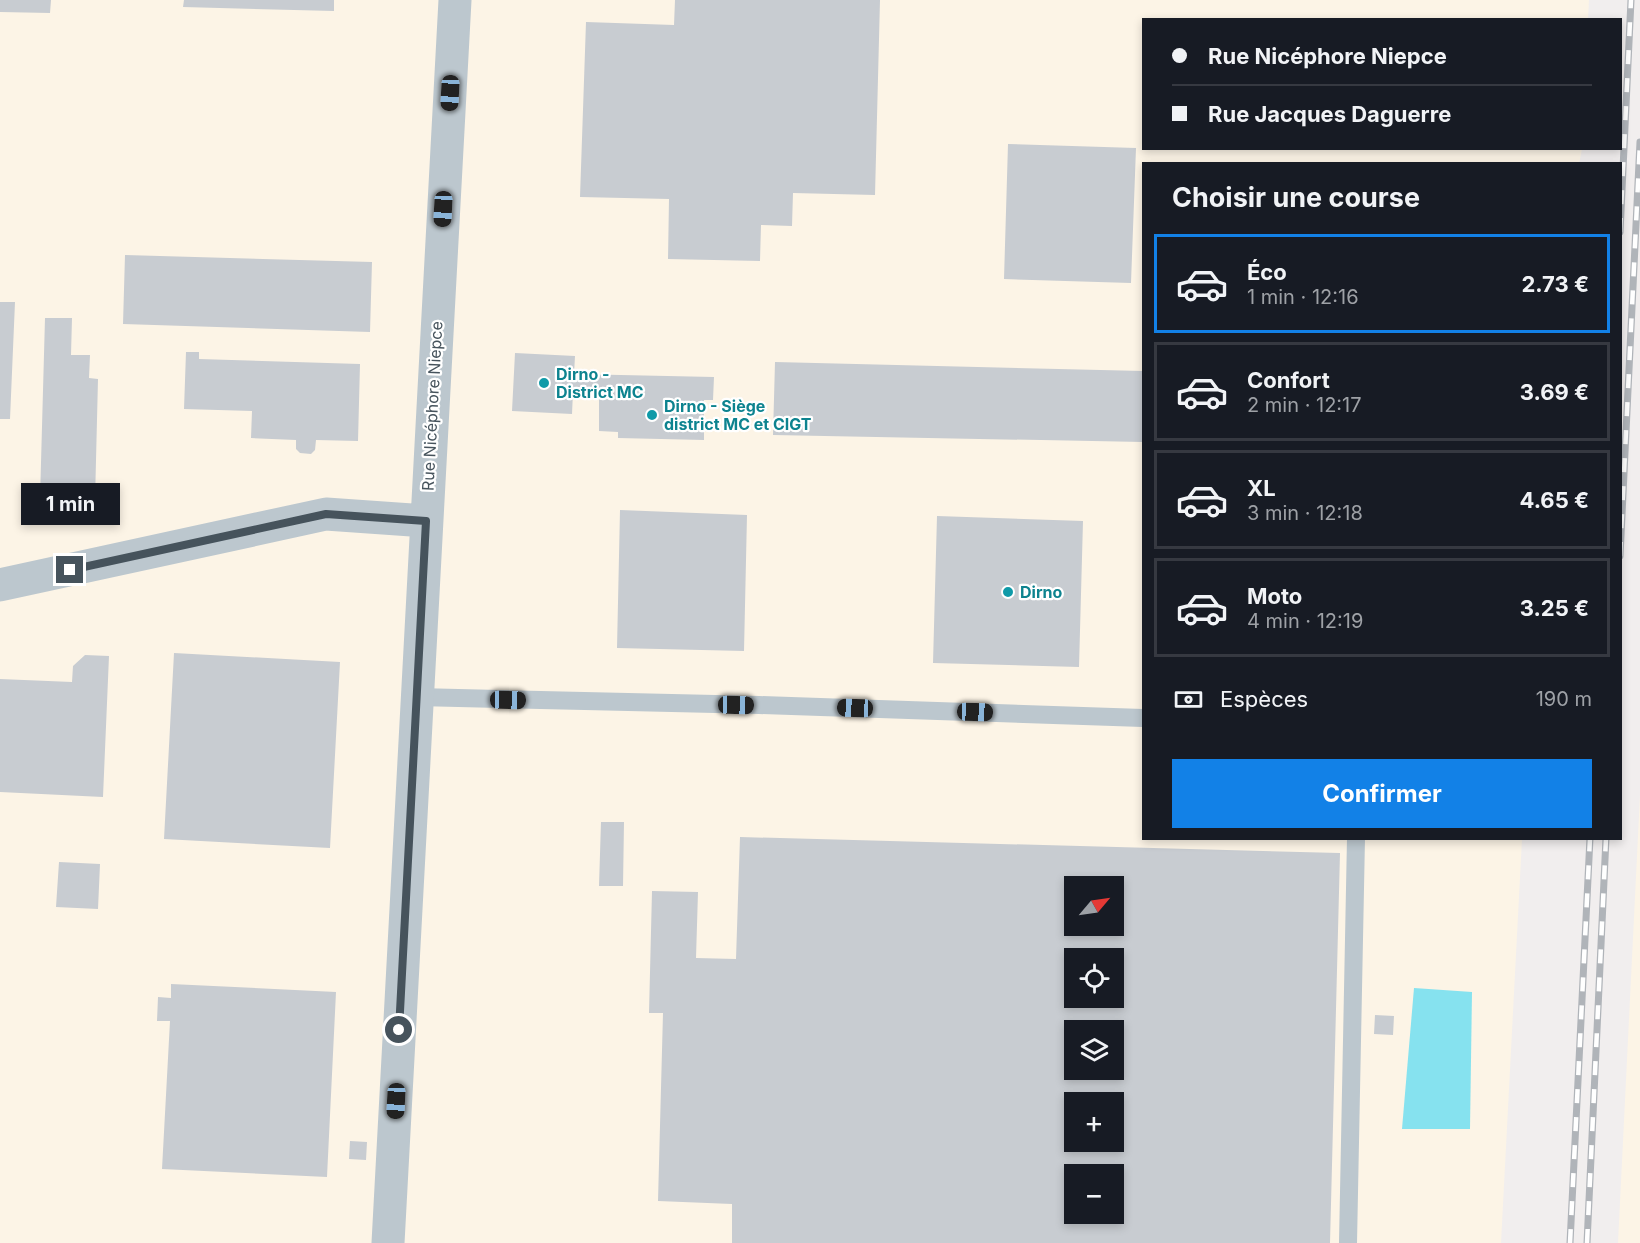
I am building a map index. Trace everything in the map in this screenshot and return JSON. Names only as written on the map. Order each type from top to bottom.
[{"type":"street","name":"Rue Nicéphore Niepce","points":[[388,1243],[455,0]]},
{"type":"street","points":[[0,585],[326,514],[426,521]]},
{"type":"lane","points":[[417,698],[759,705],[1142,718]]},
{"type":"lane","points":[[1348,1243],[1356,840]]},
{"type":"shaded area","points":[[0,0],[1589,0],[1588,18],[1142,18],[1142,150],[1582,150],[1579,162],[1142,162],[1142,840],[1522,840],[1501,1243],[0,1243]]},
{"type":"shaded area","points":[[1640,795],[1640,1243],[1618,1243]]},
{"type":"water","points":[[1414,988],[1472,992],[1470,1129],[1402,1129]]},
{"type":"building","points":[[0,0],[51,0],[50,13],[0,12]]},
{"type":"building","points":[[184,0],[334,0],[334,11],[183,7]]},
{"type":"building","points":[[675,0],[880,0],[875,195],[793,193],[792,226],[761,225],[760,261],[668,259],[669,199],[580,197],[586,22],[674,25]]},
{"type":"building","points":[[1008,144],[1136,148],[1131,283],[1004,279]]},
{"type":"building","points":[[125,255],[372,262],[370,332],[123,324]]},
{"type":"building","points":[[0,302],[15,302],[10,419],[0,419]]},
{"type":"building","points":[[45,318],[72,318],[71,355],[90,355],[89,378],[98,379],[95,501],[40,499]]},
{"type":"building","points":[[186,352],[199,352],[199,359],[360,364],[358,441],[316,440],[315,450],[311,454],[300,453],[296,449],[296,440],[251,438],[252,411],[184,409]]},
{"type":"building","name":"Dirno - Siège district MC et CIGT","points":[[515,353],[575,356],[574,374],[714,377],[713,400],[704,400],[704,440],[618,438],[618,432],[599,431],[599,393],[573,392],[572,414],[512,411]]},
{"type":"building","points":[[775,362],[1142,371],[1142,442],[773,435]]},
{"type":"building","points":[[620,510],[747,515],[744,651],[617,648]]},
{"type":"building","name":"Dirno","points":[[937,516],[1083,521],[1079,667],[933,663]]},
{"type":"building","points":[[174,653],[340,662],[330,848],[164,839]]},
{"type":"building","points":[[85,655],[109,656],[103,797],[0,792],[0,679],[72,682],[73,666]]},
{"type":"building","points":[[601,822],[624,822],[623,886],[599,886]]},
{"type":"building","points":[[740,837],[1340,853],[1330,1243],[732,1243],[732,1204],[658,1201],[663,1013],[649,1013],[652,891],[698,892],[696,958],[736,959]]},
{"type":"building","points":[[59,862],[100,864],[98,909],[56,907]]},
{"type":"building","points":[[171,984],[336,992],[327,1177],[162,1169],[170,1021],[157,1021],[158,997],[171,998]]},
{"type":"building","points":[[1375,1015],[1394,1016],[1393,1035],[1374,1034]]},
{"type":"building","points":[[350,1141],[367,1142],[366,1160],[349,1159]]},
{"type":"railway","points":[[1622,190],[1631,0]]},
{"type":"railway","points":[[1622,515],[1640,142]]},
{"type":"railway","points":[[1570,1243],[1590,840]]},
{"type":"railway","points":[[1587,1243],[1606,840]]},
{"type":"place","name":"Dirno - District MC","points":[[544,383]]},
{"type":"place","name":"Dirno - Siège district MC et CIGT","points":[[652,415]]},
{"type":"place","name":"Dirno","points":[[1008,592]]},
{"type":"route","points":[[70,570],[326,514],[426,521],[399,1030]]}]
